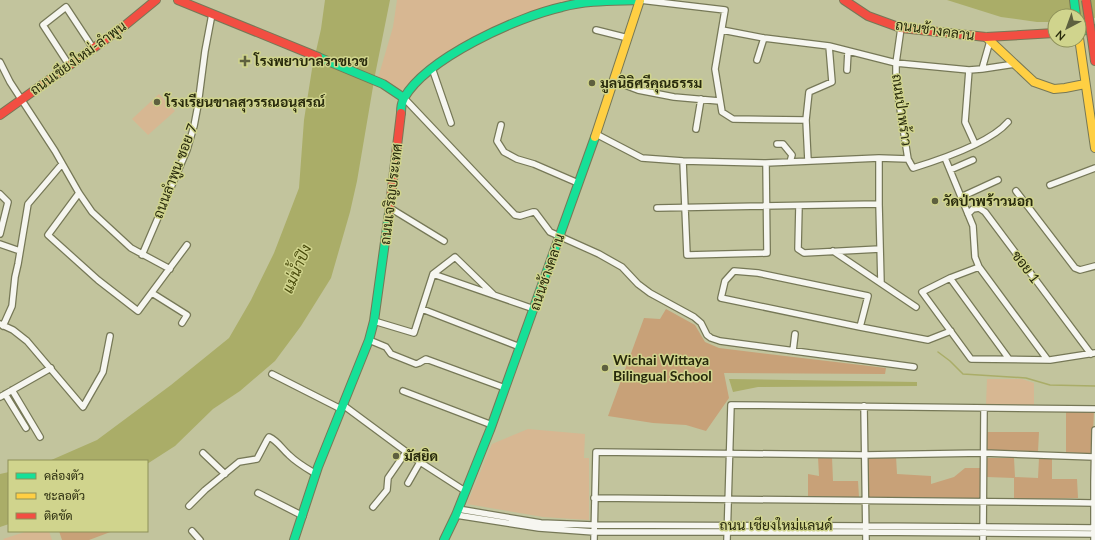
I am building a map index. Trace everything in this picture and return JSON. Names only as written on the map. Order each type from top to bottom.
[{"type":"street","name":"ถนนเชียงใหม่-ลำพูน","points":[[0,115],[123,27],[156,0]]},
{"type":"street","points":[[177,0],[383,84],[404,98],[515,215],[520,216],[535,212],[547,229],[559,237],[599,254],[622,267],[638,284],[650,293],[698,320],[707,335],[711,338],[720,341],[914,367]]},
{"type":"street","name":"ถนนช้างคลาน","points":[[444,540],[457,512],[492,425],[596,134],[640,0]]},
{"type":"street","points":[[640,0],[725,10],[715,69],[722,112],[734,119],[806,120]]},
{"type":"street","name":"ถนนเจริญประเทศ","points":[[294,540],[316,474],[369,340],[374,321],[390,208],[401,109],[404,98],[413,85],[424,74],[448,57],[487,36],[548,10],[579,2],[640,0]]},
{"type":"street","name":"ถนนช้างคลาน","points":[[844,0],[868,16],[901,28],[988,39],[1034,82],[1054,90],[1085,84]]},
{"type":"street","points":[[1086,0],[1095,61]]},
{"type":"street","points":[[69,65],[43,25],[66,7],[93,48]]},
{"type":"street","name":"ถนนลำพูน ซอย 7","points":[[142,255],[187,150],[194,126],[212,14]]},
{"type":"street","name":"ถนนป่าพร้าว","points":[[901,28],[896,63],[896,83],[908,159],[913,168],[945,158]]},
{"type":"street","points":[[596,30],[628,38]]},
{"type":"street","points":[[722,30],[764,38],[829,46],[896,63],[969,70],[982,70],[1015,64]]},
{"type":"street","points":[[982,70],[988,39],[1047,34]]},
{"type":"street","points":[[757,60],[764,38]]},
{"type":"street","points":[[808,161],[806,120],[809,92],[832,82],[829,46]]},
{"type":"street","points":[[1080,48],[1095,148]]},
{"type":"street","points":[[847,70],[848,51]]},
{"type":"street","points":[[0,62],[10,82],[92,212],[131,248],[170,269]]},
{"type":"street","points":[[432,68],[450,123]]},
{"type":"street","points":[[969,70],[965,122],[974,144]]},
{"type":"street","points":[[614,81],[638,90],[674,97],[719,101]]},
{"type":"street","points":[[696,129],[701,100]]},
{"type":"street","points":[[1008,122],[1001,130],[945,158],[973,226],[975,257],[979,267],[1047,359]]},
{"type":"street","points":[[501,125],[497,140],[504,152],[517,159],[534,164],[578,183]]},
{"type":"street","points":[[596,134],[642,158],[683,161],[766,163],[879,158],[908,159]]},
{"type":"street","points":[[777,144],[783,144],[792,155],[790,162]]},
{"type":"street","points":[[879,158],[881,283]]},
{"type":"street","points":[[950,170],[973,160]]},
{"type":"street","points":[[683,161],[687,255],[767,254],[766,163]]},
{"type":"street","points":[[62,164],[28,204],[15,276],[12,306],[1,325],[13,330],[23,338],[51,368],[83,407],[103,372],[110,336]]},
{"type":"street","points":[[1050,185],[1095,168]]},
{"type":"street","points":[[961,197],[998,180]]},
{"type":"street","points":[[1016,191],[1075,268],[1080,270],[1095,266]]},
{"type":"street","points":[[79,193],[48,235],[98,280],[138,312],[187,245]]},
{"type":"street","points":[[0,194],[8,202],[0,234]]},
{"type":"street","points":[[657,208],[879,204]]},
{"type":"street","points":[[799,206],[798,249],[804,253],[880,249]]},
{"type":"street","points":[[390,208],[444,241]]},
{"type":"street","name":"ซอย 1","points":[[968,214],[973,209],[979,208],[985,212],[1093,352]]},
{"type":"street","points":[[0,244],[20,251]]},
{"type":"street","points":[[833,251],[916,307]]},
{"type":"street","points":[[374,321],[414,333],[433,274],[455,257],[494,295]]},
{"type":"street","points":[[979,267],[950,278],[922,292],[971,359],[1047,359],[1049,357],[1093,352]]},
{"type":"street","points":[[860,327],[868,296],[758,273],[734,271],[724,281],[721,298],[860,327],[928,340],[951,331]]},
{"type":"street","points":[[433,274],[534,309]]},
{"type":"street","points":[[950,278],[1009,359]]},
{"type":"street","points":[[152,292],[187,315],[182,323]]},
{"type":"street","points":[[422,310],[520,347]]},
{"type":"street","points":[[793,351],[795,334]]},
{"type":"street","points":[[369,340],[386,347],[391,354],[416,364],[426,359],[505,388]]},
{"type":"street","points":[[26,428],[2,395],[51,368]]},
{"type":"street","points":[[272,374],[342,407],[420,462],[465,491]]},
{"type":"street","points":[[12,390],[40,437]]},
{"type":"street","points":[[403,391],[492,425]]},
{"type":"street","points":[[727,540],[731,405],[1095,409]]},
{"type":"street","points":[[864,406],[866,540]]},
{"type":"street","points":[[983,540],[984,408]]},
{"type":"street","points":[[1095,430],[1093,503],[1095,533]]},
{"type":"street","points":[[189,506],[205,490],[242,461],[257,460],[269,438],[274,439],[301,465],[316,474]]},
{"type":"street","points":[[373,507],[387,490],[388,478],[406,452]]},
{"type":"street","points":[[594,540],[593,525],[596,452],[864,455],[984,453],[1094,457]]},
{"type":"street","points":[[203,453],[225,474]]},
{"type":"street","points":[[408,483],[420,462]]},
{"type":"street","points":[[258,493],[303,516]]},
{"type":"street","points":[[594,498],[728,501],[983,501],[1093,503]]},
{"type":"street","name":"ถนน เชียงใหม่แลนด์","points":[[457,512],[541,522],[593,525],[866,526],[1095,533]]},
{"type":"street","name":"ถนน เชียงใหม่แลนด์","points":[[457,512],[539,528],[594,532],[727,533],[983,530]]},
{"type":"street","points":[[192,531],[200,540]]},
{"type":"shaded area","points":[[397,0],[570,0],[533,12],[447,51],[424,67],[402,90],[378,78],[393,27]]},
{"type":"shaded area","points":[[159,94],[175,111],[148,135],[132,119]]},
{"type":"shaded area","points":[[666,309],[695,325],[705,342],[719,348],[886,368],[885,374],[724,373],[729,398],[706,431],[686,425],[653,423],[608,416],[644,318],[660,319]]},
{"type":"shaded area","points":[[987,379],[1022,379],[1034,383],[1034,405],[986,405]]},
{"type":"shaded area","points":[[1094,411],[1092,455],[1066,452],[1066,412]]},
{"type":"shaded area","points":[[528,429],[585,434],[584,458],[589,458],[589,520],[543,517],[467,504],[492,444]]},
{"type":"shaded area","points":[[986,432],[1039,432],[1038,452],[986,451]]},
{"type":"shaded area","points":[[896,456],[897,474],[931,476],[931,484],[954,477],[965,468],[980,468],[981,498],[868,499],[866,457]]},
{"type":"shaded area","points":[[818,457],[832,457],[833,481],[858,481],[859,497],[808,498],[808,474],[819,476]]},
{"type":"shaded area","points":[[987,458],[1014,458],[1015,477],[1038,478],[1039,458],[1052,459],[1052,479],[1077,479],[1078,498],[1014,499],[1014,478],[987,477]]},
{"type":"shaded area","points":[[25,532],[49,532],[52,540],[4,540],[3,539]]},
{"type":"shaded area","points":[[59,532],[110,532],[89,540],[62,540]]},
{"type":"water","name":"แม่น้ำปิง","points":[[325,0],[390,0],[350,212],[331,278],[301,326],[275,361],[240,391],[213,409],[175,446],[148,463],[148,460],[51,460],[97,440],[171,385],[229,338],[251,300],[274,253],[299,188],[304,120],[312,69],[321,29]]},
{"type":"water","points":[[947,0],[1095,0],[1095,18],[1087,20],[1087,8],[1047,8],[1047,22],[1001,17]]},
{"type":"water","points":[[729,379],[917,382],[917,386],[758,387],[733,392]]},
{"type":"water","points":[[8,472],[8,524],[0,527],[0,474]]},
{"type":"waterway","points":[[938,352],[963,374],[1026,378],[1050,385],[1095,386]]},
{"type":"traffic: fast","points":[[401,113],[404,98],[416,83],[432,68],[452,54],[498,30],[543,12],[572,5],[601,1],[640,0]]},
{"type":"traffic: fast","points":[[1074,0],[1075,8]]},
{"type":"traffic: fast","points":[[1087,30],[1095,29]]},
{"type":"traffic: fast","points":[[318,57],[383,84],[404,98]]},
{"type":"traffic: fast","points":[[444,540],[456,515],[490,430],[595,137]]},
{"type":"traffic: fast","points":[[294,540],[318,467],[369,340],[374,321],[389,213]]},
{"type":"traffic: slow","points":[[595,137],[640,0]]},
{"type":"traffic: slow","points":[[986,37],[1034,82],[1054,89],[1085,84]]},
{"type":"traffic: slow","points":[[1080,48],[1095,148]]},
{"type":"traffic: jam","points":[[0,115],[123,27],[156,0]]},
{"type":"traffic: jam","points":[[178,0],[318,57]]},
{"type":"traffic: jam","points":[[844,0],[868,16],[901,28],[986,37],[1047,33]]},
{"type":"traffic: jam","points":[[1086,0],[1092,39]]},
{"type":"traffic: jam","points":[[1092,39],[1095,61]]},
{"type":"traffic: jam","points":[[389,213],[401,113]]},
{"type":"place","name":"โรงพยาบาลราชเวช","points":[[245,61]]},
{"type":"place","name":"มูลนิธิศรีคุณธรรม","points":[[592,83]]},
{"type":"place","name":"โรงเรียนขาลสุวรรณอนุสรณ์","points":[[157,102]]},
{"type":"place","name":"วัดป่าพร้าวนอก","points":[[935,201]]},
{"type":"place","name":"Wichai Wittaya Bilingual School","points":[[605,368]]},
{"type":"place","name":"มัสยิด","points":[[396,456]]}]
